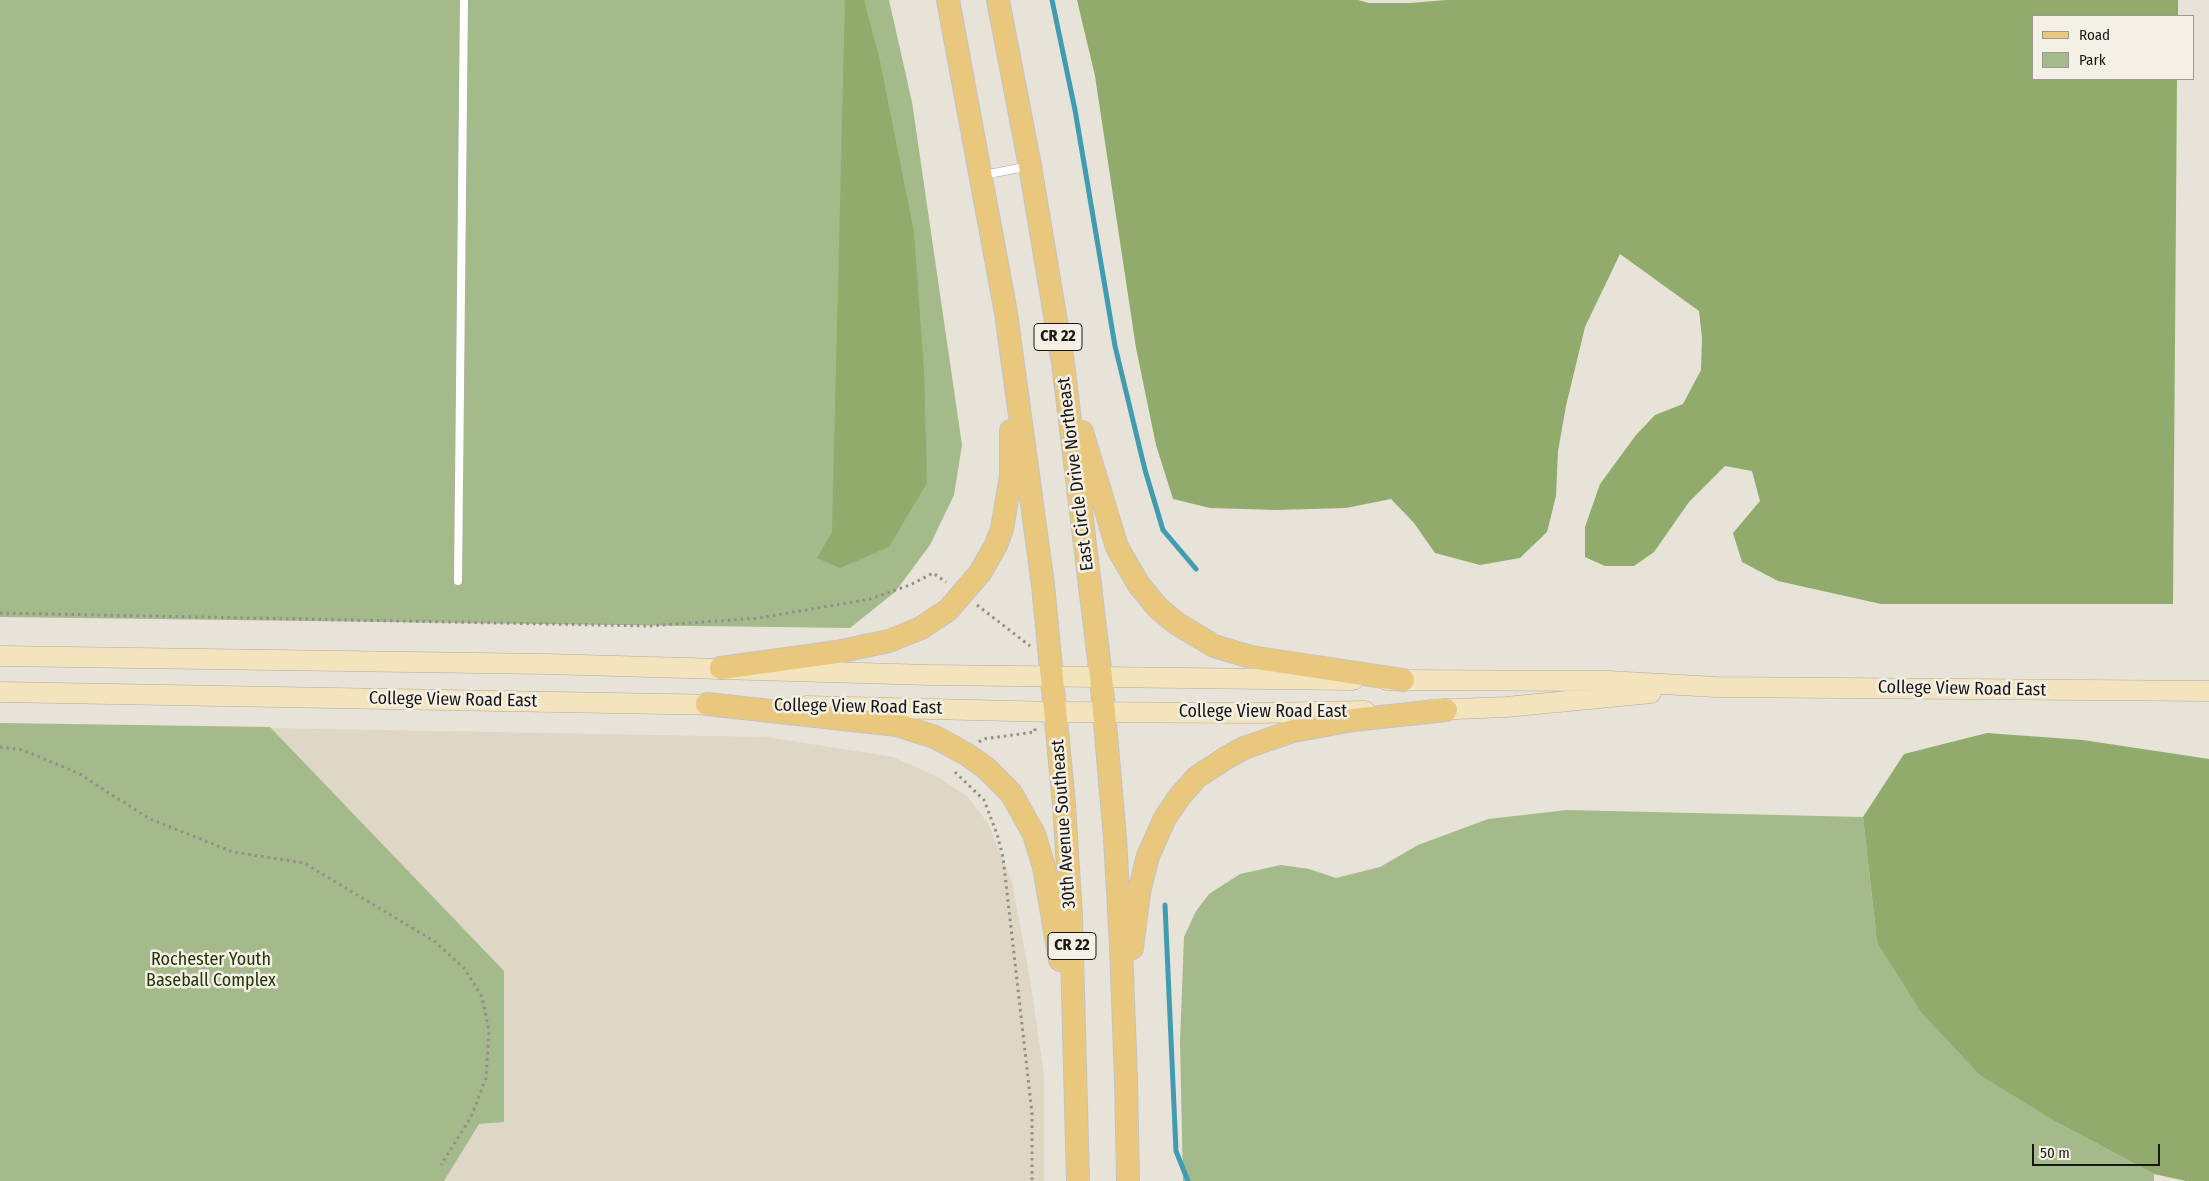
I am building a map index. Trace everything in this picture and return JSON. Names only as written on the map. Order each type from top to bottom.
[{"type":"main road","name":"CR 22","points":[[948,0],[982,175],[1006,313],[1043,585],[1052,677]]},
{"type":"main road","name":"East Circle Drive Northeast","points":[[998,0],[1030,166],[1063,363],[1104,712]]},
{"type":"main road","points":[[721,668],[837,652],[889,641],[909,634],[938,617],[973,583],[996,545],[1002,529],[1009,496],[1012,449],[1006,313]]},
{"type":"main road","points":[[1063,363],[1117,547],[1139,585],[1158,608],[1199,638],[1236,654],[1403,680]]},
{"type":"main road","name":"College View Road East","points":[[0,656],[721,668],[1052,677],[1608,681],[1716,687],[2209,691]]},
{"type":"main road","name":"30th Avenue Southeast","points":[[1052,677],[1064,804],[1071,916],[1078,1181]]},
{"type":"main road","name":"College View Road East","points":[[0,692],[1055,712],[1258,713],[1446,710],[1506,707],[1716,687]]},
{"type":"main road","points":[[708,704],[897,725],[934,737],[960,750],[986,768],[1002,784],[1026,818],[1034,834],[1044,867],[1076,1070]]},
{"type":"main road","points":[[1126,1079],[1130,974],[1139,892],[1144,869],[1158,830],[1180,796],[1198,777],[1226,758],[1262,740],[1293,731],[1353,720],[1446,710]]},
{"type":"main road","name":"CR 22","points":[[1104,712],[1115,838],[1126,1079],[1128,1181]]},
{"type":"lane","points":[[458,581],[464,0]]},
{"type":"lane","points":[[982,175],[1030,166]]},
{"type":"path","points":[[0,747],[23,750],[78,773],[150,819],[233,852],[304,864],[434,941],[464,968],[482,997],[489,1031],[486,1078],[470,1117],[441,1165]]},
{"type":"shaded area","points":[[0,723],[767,737],[893,757],[938,777],[967,796],[988,823],[1012,882],[1030,979],[1044,1075],[1044,1181],[0,1181]]},
{"type":"green space","points":[[0,0],[889,0],[912,102],[962,445],[954,495],[930,545],[895,592],[850,628],[0,617]]},
{"type":"green space","points":[[845,0],[864,0],[880,61],[914,232],[924,370],[927,483],[889,547],[840,568],[817,558],[832,532]]},
{"type":"green space","points":[[1077,0],[1358,0],[1369,3],[1410,3],[1446,0],[2178,0],[2178,15],[2032,15],[2032,80],[2177,80],[2173,604],[1881,604],[1778,581],[1742,562],[1733,533],[1760,501],[1752,471],[1725,466],[1689,502],[1654,552],[1634,566],[1605,566],[1585,557],[1585,527],[1600,484],[1636,435],[1655,415],[1683,404],[1701,370],[1702,338],[1699,311],[1620,254],[1585,327],[1566,406],[1558,451],[1556,496],[1547,532],[1520,558],[1480,565],[1435,553],[1414,523],[1391,499],[1346,508],[1276,510],[1210,508],[1173,499],[1156,445],[1136,348],[1095,76]]},
{"type":"green space","name":"Rochester Youth Baseball Complex","points":[[0,723],[270,727],[504,971],[504,1122],[479,1124],[444,1181],[0,1181]]},
{"type":"green space","points":[[1987,733],[2083,740],[2209,759],[2209,1181],[2186,1181],[2154,1174],[2060,1124],[1980,1075],[1921,1012],[1877,942],[1863,817],[1904,754]]},
{"type":"green space","points":[[1567,810],[1863,817],[1877,942],[2060,1124],[2154,1174],[2154,1181],[1183,1181],[1180,1042],[1184,937],[1196,911],[1209,894],[1240,874],[1281,865],[1309,869],[1336,878],[1380,867],[1418,845],[1488,819]]},
{"type":"waterway","points":[[1052,0],[1075,110],[1115,346],[1145,470],[1163,530],[1196,569]]},
{"type":"waterway","points":[[1165,905],[1176,1151],[1188,1181]]}]
